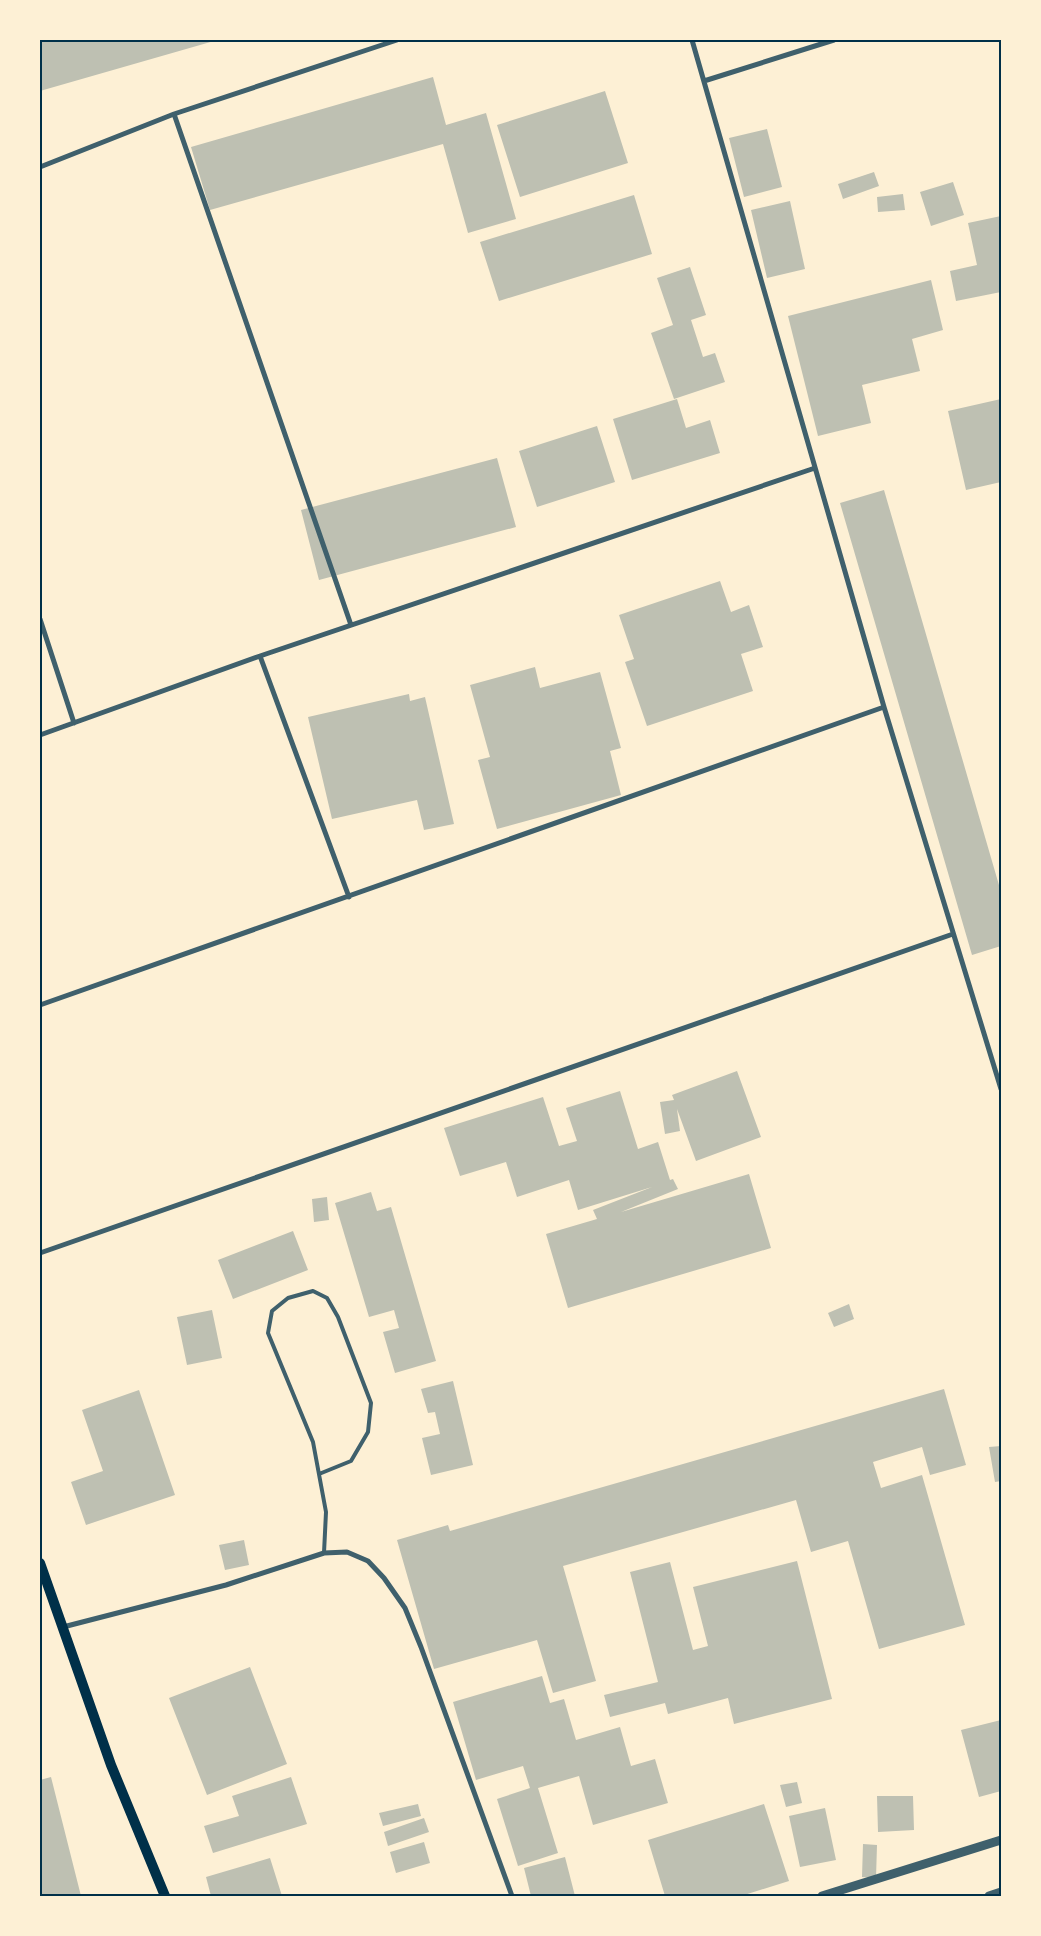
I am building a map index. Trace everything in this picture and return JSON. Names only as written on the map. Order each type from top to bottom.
[{"type":"main road","points":[[40,1563],[111,1765],[164,1896]]},
{"type":"street","points":[[40,167],[174,114],[397,40]]},
{"type":"street","points":[[692,40],[884,707],[1001,1089]]},
{"type":"street","points":[[704,81],[834,40]]},
{"type":"street","points":[[174,114],[351,625]]},
{"type":"street","points":[[40,736],[260,656],[815,468]]},
{"type":"street","points":[[40,619],[74,723]]},
{"type":"street","points":[[260,656],[349,897]]},
{"type":"street","points":[[40,1006],[884,707]]},
{"type":"street","points":[[40,1253],[953,934]]},
{"type":"street","points":[[63,1628],[226,1585],[324,1553],[347,1552],[368,1561],[384,1578],[405,1608],[512,1896]]},
{"type":"street","points":[[822,1896],[1001,1840]]},
{"type":"street","points":[[989,1896],[1001,1892]]},
{"type":"lane","points":[[319,1474],[351,1461],[368,1432],[371,1403],[338,1318],[327,1298],[313,1291],[288,1298],[272,1311],[268,1333],[313,1442],[326,1512],[324,1553]]},
{"type":"building","points":[[40,40],[214,40],[214,41],[40,91]]},
{"type":"building","points":[[433,77],[446,125],[486,113],[516,219],[468,233],[443,144],[210,210],[191,147]]},
{"type":"building","points":[[605,91],[628,163],[520,197],[497,125]]},
{"type":"building","points":[[767,129],[782,187],[744,197],[729,138]]},
{"type":"building","points":[[874,172],[879,186],[843,199],[838,184]]},
{"type":"building","points":[[953,182],[964,215],[931,226],[920,192]]},
{"type":"building","points":[[903,194],[905,210],[878,212],[877,197]]},
{"type":"building","points":[[634,195],[652,254],[499,301],[480,242]]},
{"type":"building","points":[[790,201],[805,269],[767,278],[751,210]]},
{"type":"building","points":[[1001,216],[1001,292],[956,301],[950,271],[977,265],[968,223]]},
{"type":"building","points":[[690,267],[706,315],[691,320],[703,357],[715,353],[725,382],[674,399],[651,333],[673,325],[657,278]]},
{"type":"building","points":[[931,280],[943,330],[912,339],[920,371],[862,385],[871,423],[818,436],[788,316]]},
{"type":"building","points":[[677,399],[686,428],[710,420],[720,453],[632,480],[613,419]]},
{"type":"building","points":[[1001,399],[1001,482],[966,490],[948,411]]},
{"type":"building","points":[[597,426],[615,482],[537,507],[519,451]]},
{"type":"building","points":[[497,458],[516,527],[319,580],[301,510]]},
{"type":"building","points":[[884,490],[1001,892],[1001,946],[972,955],[840,503]]},
{"type":"building","points":[[720,581],[731,612],[749,605],[763,647],[741,654],[753,691],[647,726],[625,662],[634,659],[619,615]]},
{"type":"building","points":[[535,667],[540,688],[600,672],[621,748],[610,751],[621,795],[497,829],[478,760],[490,757],[470,685]]},
{"type":"building","points":[[409,694],[410,701],[425,697],[454,824],[424,830],[417,800],[332,819],[308,717]]},
{"type":"building","points":[[737,1071],[761,1137],[696,1161],[677,1109],[680,1131],[665,1134],[660,1102],[674,1100],[672,1095]]},
{"type":"building","points":[[620,1091],[638,1149],[658,1142],[670,1180],[673,1179],[678,1189],[621,1212],[749,1174],[771,1248],[568,1308],[546,1234],[597,1219],[593,1210],[652,1187],[578,1210],[569,1180],[517,1197],[506,1162],[460,1176],[444,1128],[543,1097],[559,1146],[577,1141],[566,1108]]},
{"type":"building","points":[[371,1192],[377,1211],[391,1207],[436,1361],[395,1373],[383,1332],[399,1328],[394,1310],[369,1317],[335,1203]]},
{"type":"building","points":[[327,1197],[329,1220],[314,1222],[312,1199]]},
{"type":"building","points":[[293,1231],[308,1270],[233,1299],[218,1260]]},
{"type":"building","points":[[849,1304],[854,1319],[834,1327],[828,1313]]},
{"type":"building","points":[[212,1310],[222,1358],[187,1365],[177,1317]]},
{"type":"building","points":[[453,1381],[473,1465],[431,1475],[422,1438],[440,1434],[435,1412],[428,1413],[421,1389]]},
{"type":"building","points":[[944,1389],[966,1465],[930,1475],[922,1447],[873,1462],[881,1488],[922,1475],[965,1625],[879,1649],[848,1541],[811,1552],[796,1500],[563,1566],[596,1681],[553,1693],[537,1640],[434,1669],[397,1540],[448,1525],[450,1531]]},
{"type":"building","points":[[139,1390],[175,1495],[86,1525],[71,1482],[103,1471],[82,1410]]},
{"type":"building","points":[[1001,1446],[1001,1481],[995,1482],[989,1447]]},
{"type":"building","points":[[244,1540],[249,1565],[225,1570],[219,1545]]},
{"type":"building","points":[[797,1561],[832,1699],[734,1724],[728,1698],[668,1714],[665,1703],[610,1717],[604,1695],[658,1682],[630,1572],[670,1562],[693,1650],[708,1646],[693,1587]]},
{"type":"building","points":[[250,1667],[287,1764],[207,1795],[169,1698]]},
{"type":"building","points":[[542,1676],[550,1703],[564,1699],[576,1740],[620,1727],[631,1766],[655,1759],[668,1803],[593,1825],[579,1776],[538,1788],[558,1853],[518,1866],[497,1799],[530,1788],[523,1766],[476,1780],[453,1702]]},
{"type":"building","points":[[1001,1720],[1001,1791],[979,1797],[961,1730]]},
{"type":"building","points":[[51,1777],[81,1896],[40,1896],[40,1780]]},
{"type":"building","points":[[291,1777],[307,1824],[213,1853],[204,1826],[239,1816],[232,1796]]},
{"type":"building","points":[[797,1782],[802,1803],[786,1807],[780,1785]]},
{"type":"building","points":[[877,1796],[913,1796],[914,1830],[878,1832]]},
{"type":"building","points":[[418,1804],[421,1816],[383,1826],[379,1813]]},
{"type":"building","points":[[764,1804],[789,1881],[741,1896],[665,1896],[648,1840]]},
{"type":"building","points":[[825,1808],[836,1860],[800,1867],[789,1816]]},
{"type":"building","points":[[424,1818],[429,1832],[388,1846],[384,1832]]},
{"type":"building","points":[[424,1842],[430,1863],[396,1873],[390,1852]]},
{"type":"building","points":[[863,1844],[877,1845],[876,1878],[862,1877]]},
{"type":"building","points":[[565,1857],[575,1896],[531,1896],[524,1868]]},
{"type":"building","points":[[270,1858],[282,1896],[211,1896],[206,1877]]}]
